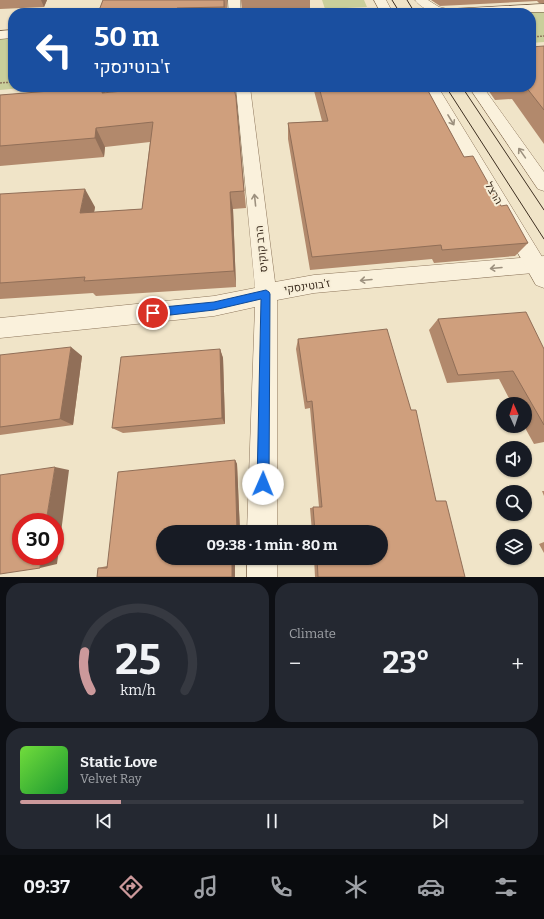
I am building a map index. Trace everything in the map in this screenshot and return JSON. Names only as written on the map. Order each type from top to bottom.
[{"type":"street","points":[[421,0],[430,8]]},
{"type":"street","name":"הרב קוקיס","points":[[244,92],[266,294],[262,525]]},
{"type":"street","name":"הרצל","points":[[434,92],[541,269]]},
{"type":"street","points":[[479,92],[544,185]]},
{"type":"street","name":"ז'בוטינסקי","points":[[0,328],[214,306],[292,287],[314,284],[541,269]]},
{"type":"street","points":[[262,565],[262,577]]},
{"type":"green space","points":[[322,0],[364,0],[367,7],[346,8],[325,8]]},
{"type":"green space","points":[[536,11],[544,11],[544,42],[536,43]]},
{"type":"green space","points":[[8,38],[8,89],[0,90],[0,39]]},
{"type":"building","points":[[103,0],[224,0],[224,7],[100,8]]},
{"type":"building","points":[[544,46],[544,110],[530,92],[536,92],[536,47]]},
{"type":"building","points":[[39,92],[235,92],[244,191],[230,192],[234,271],[84,281],[85,277],[0,283],[0,194],[85,189],[80,213],[142,209],[153,122],[96,128],[95,138],[0,146],[0,95]]},
{"type":"building","points":[[320,92],[429,92],[464,157],[473,156],[501,206],[507,205],[528,243],[442,250],[441,245],[312,257],[288,123],[328,121]]},
{"type":"building","points":[[526,312],[544,349],[544,425],[532,404],[532,397],[528,397],[513,371],[458,375],[438,319]]},
{"type":"building","points":[[387,329],[411,410],[416,410],[436,501],[446,501],[465,577],[318,577],[317,565],[388,565],[388,525],[314,525],[313,507],[322,507],[312,401],[307,402],[298,339]]},
{"type":"building","points":[[71,347],[60,419],[0,427],[0,355]]},
{"type":"building","points":[[220,349],[222,418],[112,428],[121,357]]},
{"type":"building","points":[[235,460],[237,525],[156,525],[156,565],[232,565],[232,577],[97,577],[98,568],[107,568],[118,472]]},
{"type":"building","points":[[55,467],[47,513],[12,513],[12,565],[40,565],[40,568],[0,574],[0,475]]},
{"type":"tram line","points":[[392,0],[397,8]]},
{"type":"tram line","points":[[407,0],[412,8]]},
{"type":"tram line","points":[[449,92],[544,239]]},
{"type":"tram line","points":[[465,92],[544,210]]},
{"type":"route","points":[[153,313],[227,304],[266,294],[263,484]]}]
